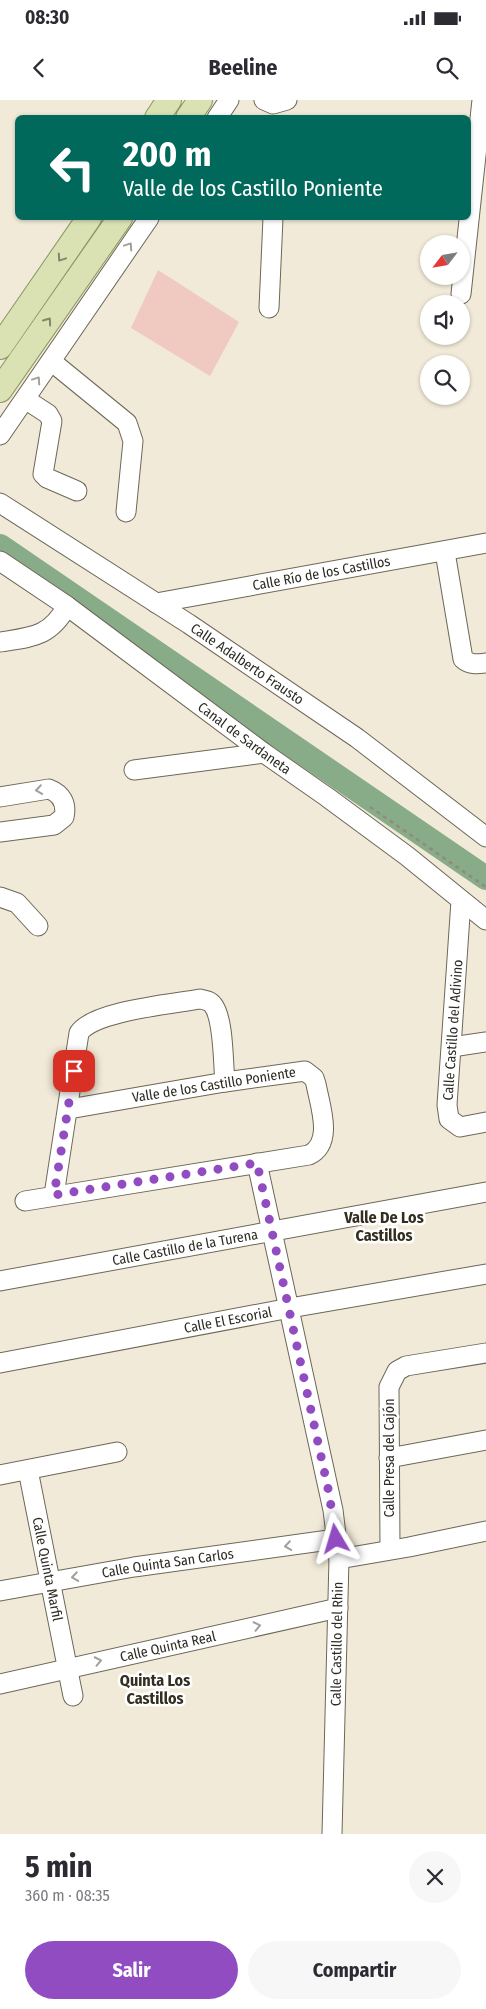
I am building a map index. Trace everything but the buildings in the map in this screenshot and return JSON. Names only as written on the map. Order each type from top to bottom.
[{"type":"main road","points":[[159,115],[169,100]]},
{"type":"main road","points":[[190,115],[200,100]]},
{"type":"main road","points":[[0,347],[88,220]]},
{"type":"main road","points":[[0,390],[119,220]]},
{"type":"street","points":[[219,115],[229,100]]},
{"type":"street","points":[[461,294],[479,196],[482,100]]},
{"type":"street","points":[[0,435],[148,220]]},
{"type":"street","points":[[269,308],[273,220]]},
{"type":"street","points":[[50,361],[127,423],[133,441],[126,512]]},
{"type":"street","points":[[25,399],[48,414],[52,421],[43,474],[47,478],[77,491]]},
{"type":"street","name":"Calle Adalberto Frausto","points":[[0,504],[156,603],[357,738],[453,814],[486,837]]},
{"type":"street","name":"Calle Río de los Castillos","points":[[156,603],[445,552],[486,543]]},
{"type":"street","points":[[445,552],[460,652],[468,663],[486,663]]},
{"type":"street","name":"Canal de Sardaneta","points":[[0,561],[67,606],[264,753],[399,850],[486,920]]},
{"type":"street","points":[[0,642],[32,636],[50,630],[58,622],[67,606]]},
{"type":"street","points":[[134,770],[264,753]]},
{"type":"street","points":[[0,797],[49,789],[60,796],[66,810],[64,817],[54,825],[0,832]]},
{"type":"street","points":[[453,814],[486,821]]},
{"type":"street","points":[[0,897],[17,903],[38,926]]},
{"type":"street","name":"Calle Castillo del Adivino","points":[[461,901],[447,1105],[449,1119],[454,1125],[460,1127],[486,1122]]},
{"type":"street","points":[[54,1195],[82,1028],[101,1018],[200,999],[212,1003],[219,1016],[225,1082]]},
{"type":"street","points":[[452,1047],[486,1042]]},
{"type":"street","name":"Valle de los Castillo Poniente","points":[[25,1201],[309,1155],[318,1149],[322,1143],[324,1130],[316,1084],[310,1074],[300,1071],[69,1109]]},
{"type":"street","name":"Calle Castillo del Rhin","points":[[257,1163],[290,1308],[332,1510],[339,1559],[332,1834]]},
{"type":"street","name":"Calle Castillo de la Turena","points":[[0,1281],[486,1192]]},
{"type":"street","name":"Calle El Escorial","points":[[0,1363],[290,1308],[486,1274]]},
{"type":"street","name":"Calle Presa del Cajón","points":[[390,1549],[389,1387],[397,1371],[417,1363],[486,1353]]},
{"type":"street","points":[[389,1458],[486,1440]]},
{"type":"street","points":[[0,1475],[118,1452]]},
{"type":"street","name":"Calle Quinta Marfil","points":[[28,1470],[52,1581],[73,1696]]},
{"type":"street","points":[[339,1559],[486,1531]]},
{"type":"street","name":"Calle Quinta San Carlos","points":[[0,1591],[52,1581],[336,1539]]},
{"type":"street","name":"Calle Quinta Real","points":[[0,1684],[338,1608]]},
{"type":"shaded area","points":[[158,270],[239,322],[210,376],[131,328]]},
{"type":"waterway","points":[[0,546],[486,878]]},
{"type":"district","name":"Valle De Los Castillos","points":[[384,1226]]},
{"type":"district","name":"Quinta Los Castillos","points":[[155,1689]]},
{"type":"route","points":[[74,1071],[54,1195],[257,1163],[329,1493],[336,1539]]}]
